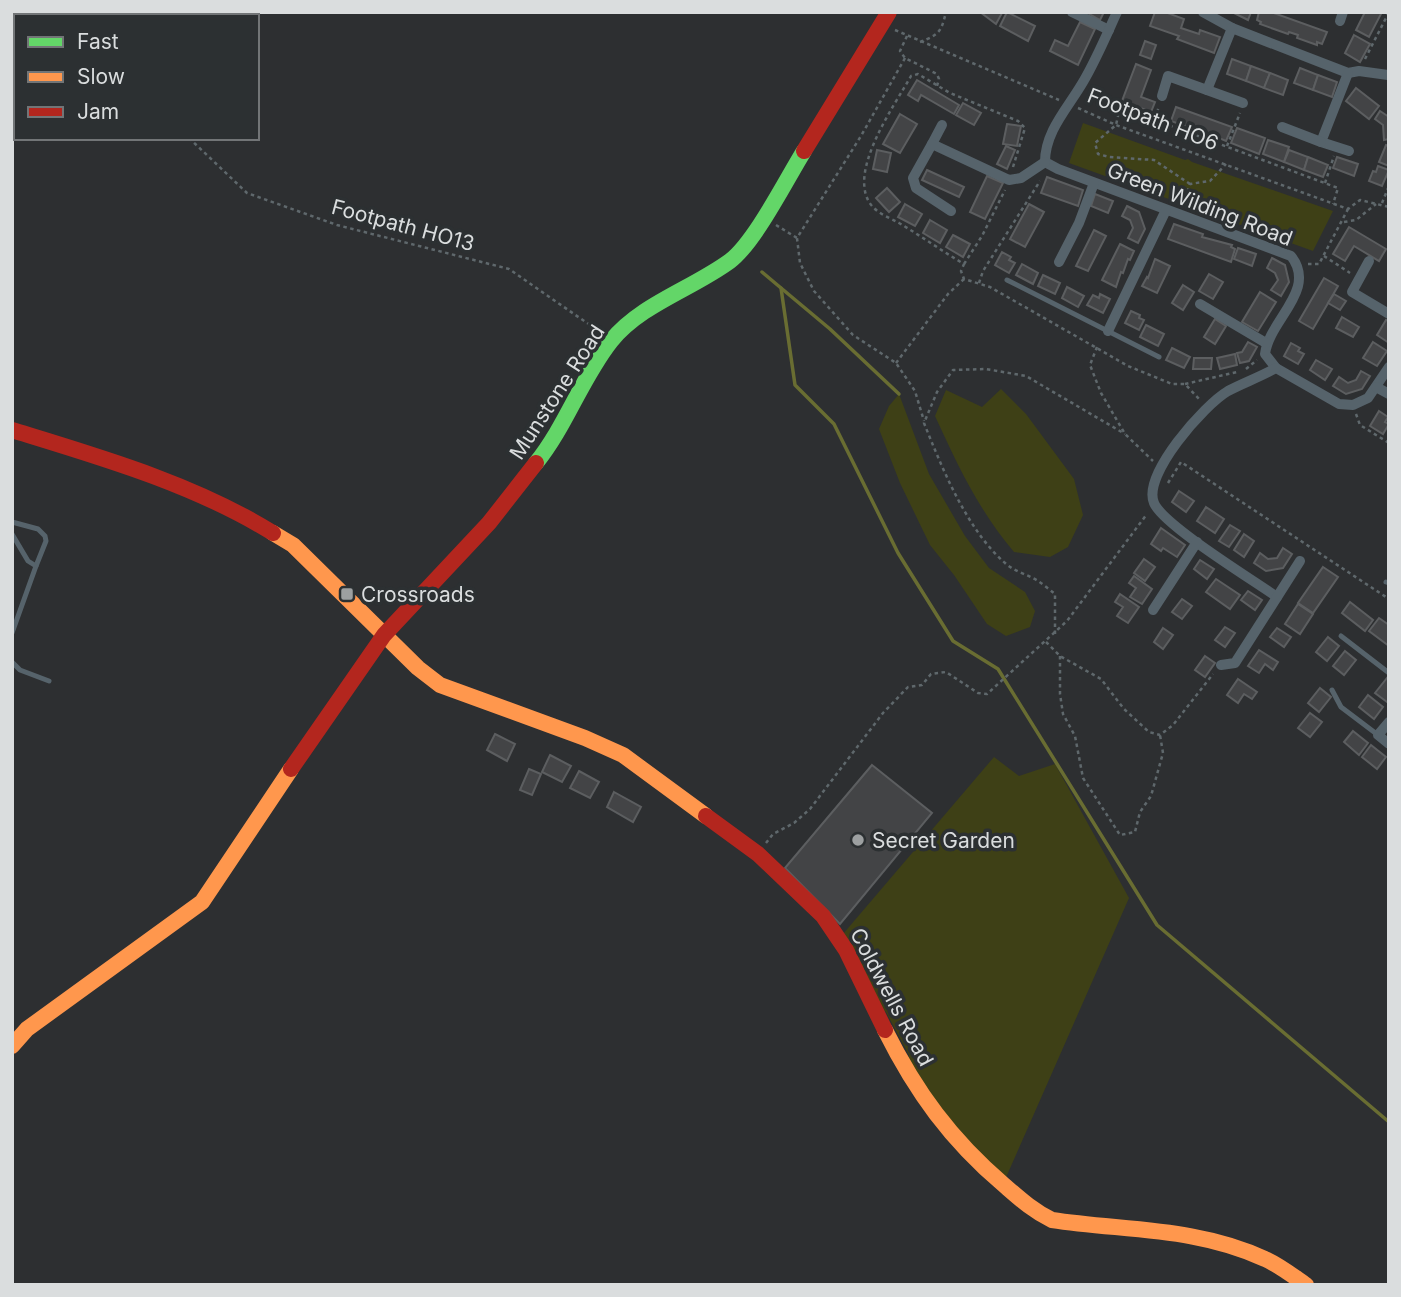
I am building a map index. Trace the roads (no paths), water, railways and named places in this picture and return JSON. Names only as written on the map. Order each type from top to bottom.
[{"type":"street","name":"Munstone Road","points":[[12,1046],[27,1029],[202,902],[384,635],[489,523],[542,456],[587,377],[612,340],[635,319],[730,260],[750,238],[889,12]]},
{"type":"street","points":[[1072,12],[1109,30]]},
{"type":"street","points":[[932,144],[1009,180],[1021,178],[1047,164],[1045,153],[1059,116],[1082,84],[1117,12]]},
{"type":"street","points":[[1203,12],[1232,28],[1353,72],[1388,77]]},
{"type":"street","points":[[1207,90],[1232,28]]},
{"type":"street","points":[[1321,142],[1353,72]]},
{"type":"street","points":[[1162,96],[1168,76],[1243,103]]},
{"type":"street","points":[[942,125],[913,178],[916,188],[951,211]]},
{"type":"street","points":[[1282,127],[1349,151]]},
{"type":"street","name":"Green Wilding Road","points":[[1047,164],[1291,256],[1298,265],[1301,277],[1297,291],[1266,349]]},
{"type":"street","points":[[1059,262],[1079,223],[1094,183]]},
{"type":"street","points":[[1108,331],[1166,210]]},
{"type":"street","points":[[1369,261],[1352,292],[1389,314]]},
{"type":"street","points":[[1200,304],[1266,349],[1276,368],[1339,404],[1353,405],[1368,398],[1389,367]]},
{"type":"street","points":[[1276,368],[1228,391],[1205,408],[1161,468],[1151,491],[1154,504],[1164,516],[1278,597]]},
{"type":"street","points":[[1376,387],[1389,394]]},
{"type":"street","name":"Coldwells Road","points":[[12,430],[99,457],[248,517],[293,545],[418,668],[440,685],[585,738],[623,755],[758,854],[823,916],[846,950],[904,1068],[935,1115],[977,1162],[1037,1213],[1052,1220],[1160,1230],[1213,1240],[1266,1259],[1306,1285]]},
{"type":"street","points":[[1153,610],[1197,542]]},
{"type":"street","points":[[1221,665],[1235,663],[1300,561]]},
{"type":"street","points":[[1389,722],[1378,735],[1389,744]]},
{"type":"lane","points":[[1007,280],[1159,357]]},
{"type":"lane","points":[[12,522],[38,529],[46,541],[12,633]]},
{"type":"lane","points":[[12,534],[27,561],[36,566]]},
{"type":"lane","points":[[1341,636],[1389,673]]},
{"type":"lane","points":[[12,662],[20,670],[49,681]]},
{"type":"lane","points":[[1332,690],[1342,708],[1378,735]]},
{"type":"waterway","points":[[762,272],[781,288],[795,385],[834,424],[898,553],[953,641],[998,669],[1157,925],[1389,1122]]},
{"type":"waterway","points":[[781,288],[830,329],[899,394]]},
{"type":"place","name":"Crossroads","points":[[347,594]]},
{"type":"place","name":"Secret Garden","points":[[858,840]]}]
